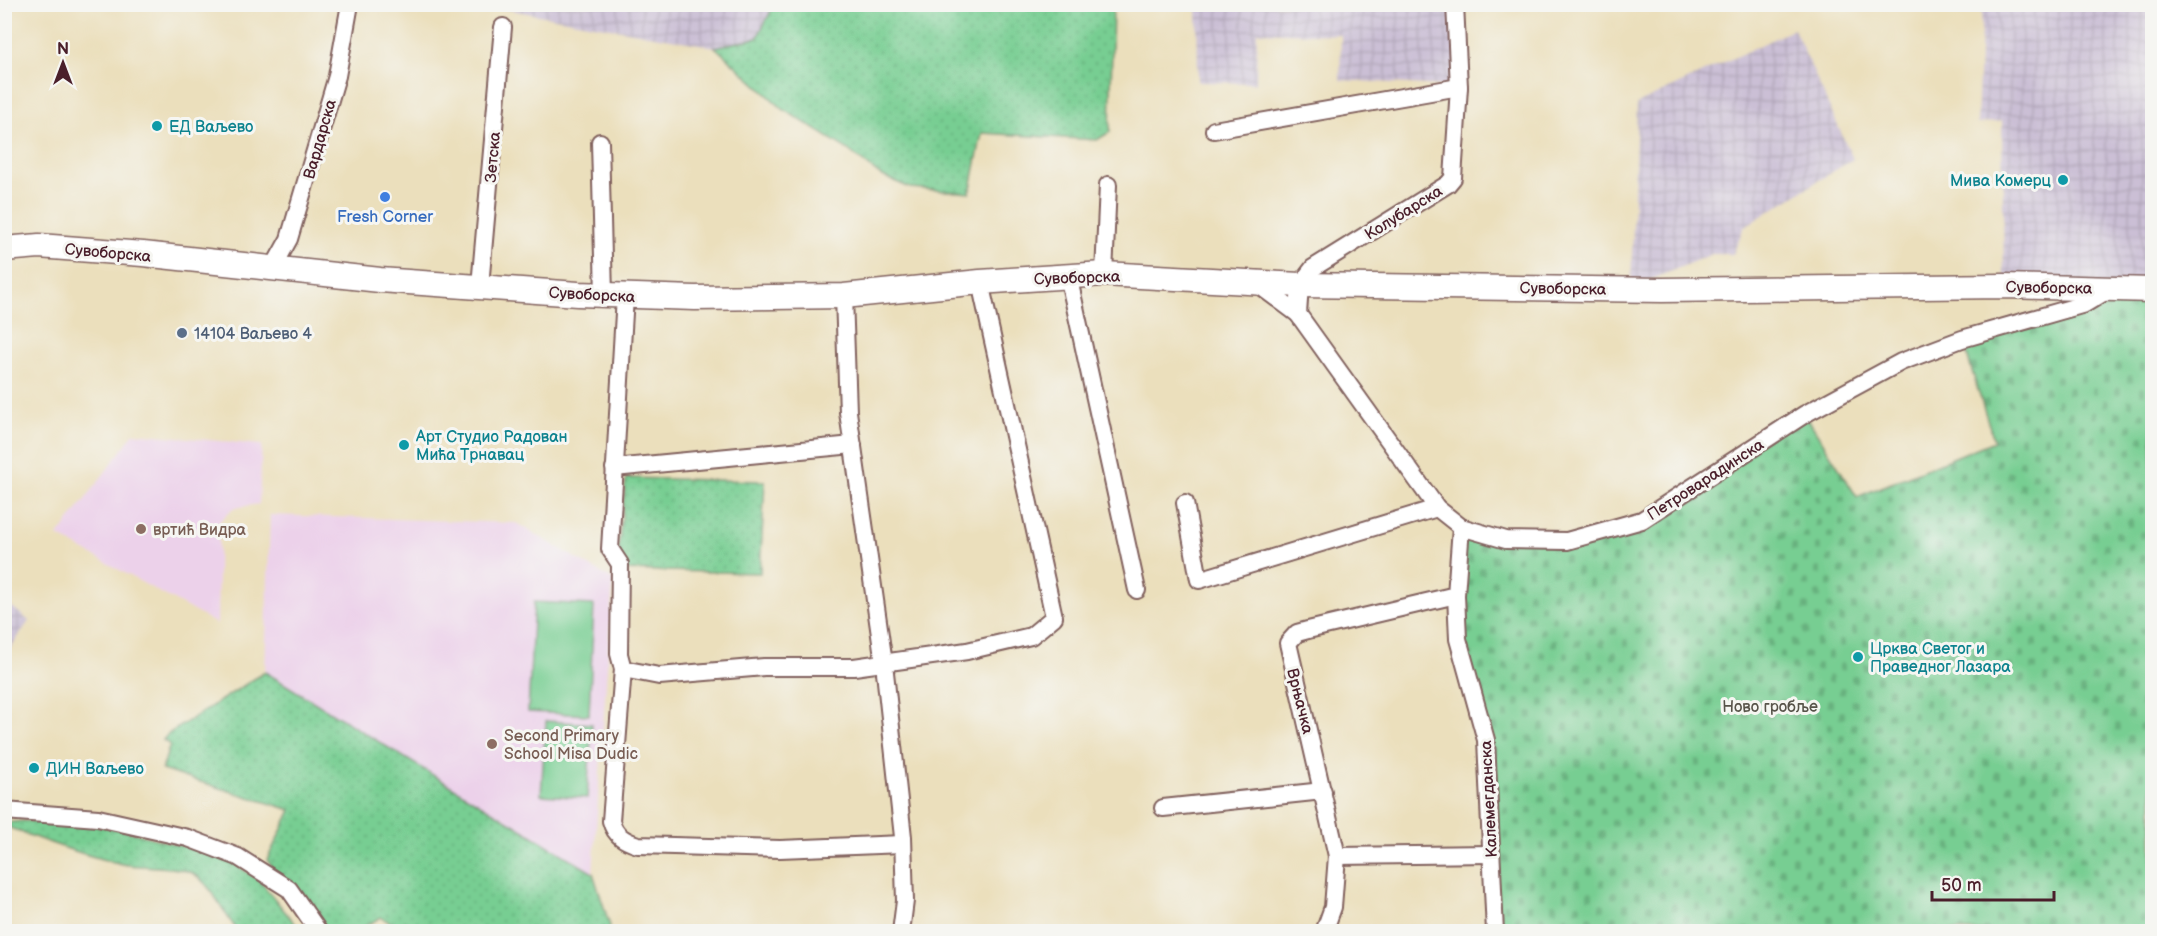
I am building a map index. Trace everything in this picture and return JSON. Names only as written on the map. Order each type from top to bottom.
[{"type":"main road","name":"Сувоборска","points":[[4,249],[39,246],[380,280],[614,296],[747,299],[844,296],[980,282],[1104,274],[1300,285],[1662,290],[2004,286],[2152,290]]},
{"type":"street","name":"Вардарска","points":[[273,268],[289,239],[337,76],[350,4]]},
{"type":"street","name":"Колубарска","points":[[1300,285],[1313,268],[1448,184],[1454,178],[1460,87],[1455,4]]},
{"type":"street","name":"Зетска","points":[[480,286],[503,27]]},
{"type":"street","points":[[1214,130],[1460,87]]},
{"type":"street","points":[[600,142],[614,296],[614,468],[610,549],[620,564],[619,654],[623,669],[611,821],[613,829],[627,841],[639,845],[780,849],[903,844]]},
{"type":"street","points":[[1104,274],[1108,185]]},
{"type":"street","points":[[1068,275],[1137,590]]},
{"type":"street","points":[[623,669],[659,676],[764,667],[854,667],[967,651],[1030,636],[1054,617],[980,282]]},
{"type":"street","name":"Петроварадинска","points":[[1255,282],[1298,314],[1437,508],[1461,527],[1506,540],[1568,541],[1642,520],[1805,414],[1901,362],[1962,339],[2085,304],[2110,289]]},
{"type":"street","points":[[1298,314],[1300,285]]},
{"type":"street","points":[[844,296],[848,412],[884,663],[903,844],[902,932]]},
{"type":"street","points":[[614,468],[853,445]]},
{"type":"street","points":[[1185,502],[1199,580],[1437,508]]},
{"type":"street","name":"Калемегданска","points":[[1461,527],[1456,595],[1458,639],[1486,740],[1495,932]]},
{"type":"street","name":"Врњачка","points":[[1324,932],[1333,908],[1337,856],[1288,650],[1291,637],[1308,630],[1456,595]]},
{"type":"street","points":[[1163,808],[1323,791]]},
{"type":"street","points":[[4,811],[98,818],[188,838],[238,857],[289,889],[319,932]]},
{"type":"street","points":[[1337,856],[1491,854]]},
{"type":"shaded area","points":[[482,5],[774,5],[757,38],[715,47]]},
{"type":"shaded area","points":[[1197,5],[1455,5],[1459,87],[1340,80],[1341,35],[1257,32],[1256,83],[1198,82]]},
{"type":"shaded area","points":[[1982,5],[2152,5],[2152,287],[2004,286],[2002,121],[1977,124]]},
{"type":"shaded area","points":[[1794,29],[1853,159],[1744,227],[1733,254],[1712,254],[1631,288],[1637,104]]},
{"type":"shaded area","name":"вртић Видра","points":[[134,433],[262,445],[259,504],[233,508],[219,522],[217,624],[58,536]]},
{"type":"shaded area","name":"Second Primary School Misa Dudic","points":[[270,515],[516,523],[613,580],[593,873],[265,672]]},
{"type":"shaded area","points":[[5,601],[29,621],[5,656]]},
{"type":"green space","points":[[774,5],[1113,5],[1110,132],[1097,140],[982,133],[970,193],[910,188],[880,175],[847,149],[784,110],[715,47],[757,38]]},
{"type":"green space","name":"Ново гробље","points":[[2152,290],[2152,931],[1495,931],[1486,740],[1461,653],[1461,527],[1567,541],[1642,520],[1805,414],[1857,497],[1994,441],[1962,339],[2085,304]]},
{"type":"green space","points":[[626,478],[765,481],[760,573],[616,570]]},
{"type":"green space","points":[[534,602],[594,605],[589,715],[528,712]]},
{"type":"green space","points":[[265,672],[593,873],[610,926],[609,931],[404,931],[381,917],[357,931],[319,931],[267,860],[291,810],[162,770],[170,744],[163,740],[168,734]]},
{"type":"green space","points":[[546,721],[592,724],[587,798],[541,795]]},
{"type":"green space","points":[[68,822],[123,830],[226,858],[260,881],[301,931],[238,931],[213,893],[194,874],[179,869],[122,864],[92,856],[19,832],[5,826],[4,823]]},
{"type":"place","name":"ЕД Ваљево","points":[[157,126]]},
{"type":"place","name":"Мива Комерц","points":[[2063,180]]},
{"type":"place","name":"Fresh Corner","points":[[385,197]]},
{"type":"place","name":"14104 Ваљево 4","points":[[182,333]]},
{"type":"place","name":"Арт Студио Радован Мића Трнавац","points":[[404,445]]},
{"type":"place","name":"вртић Видра","points":[[141,529]]},
{"type":"place","name":"Црква Светог и Праведног Лазара","points":[[1858,657]]},
{"type":"place","name":"Second Primary School Misa Dudic","points":[[492,744]]},
{"type":"place","name":"ДИН Ваљево","points":[[34,768]]}]
